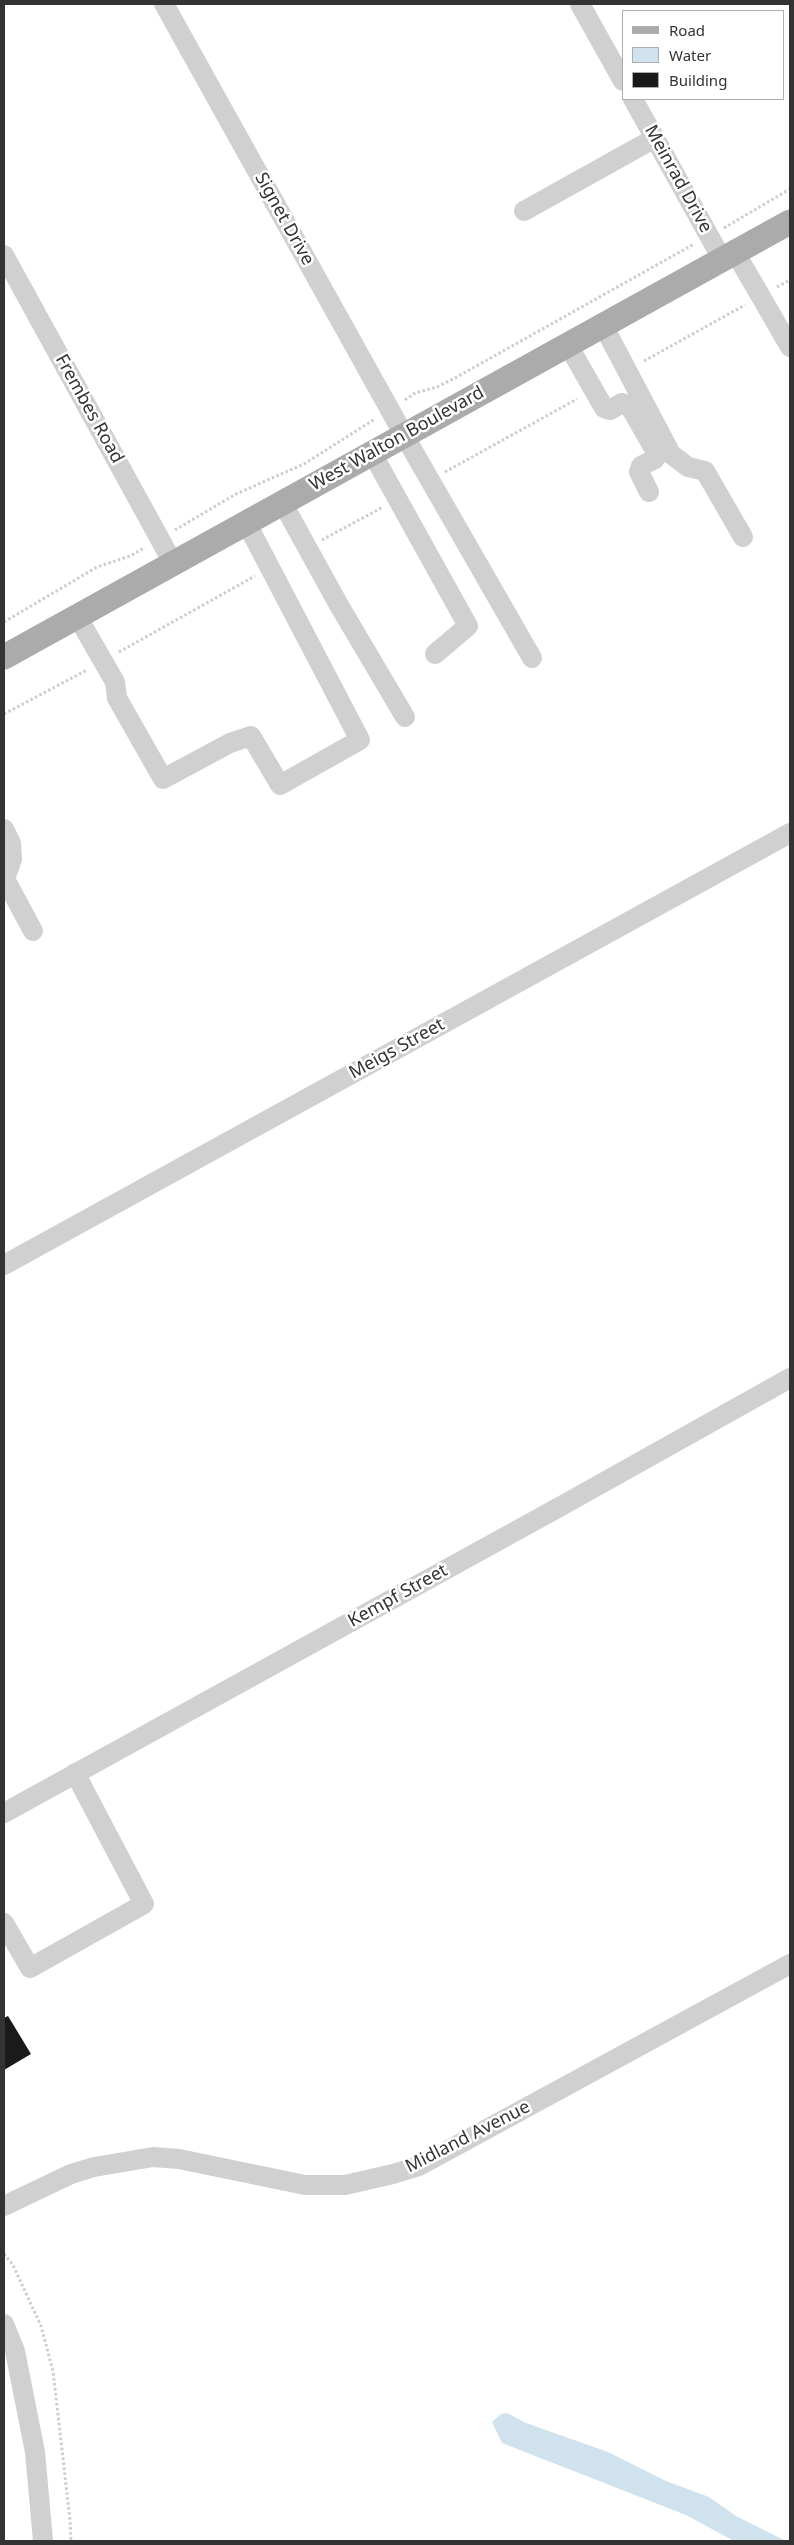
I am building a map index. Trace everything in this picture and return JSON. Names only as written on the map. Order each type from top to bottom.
[{"type":"main road","name":"West Walton Boulevard","points":[[4,657],[790,222]]},
{"type":"street","name":"Signet Drive","points":[[164,4],[404,435],[532,658]]},
{"type":"street","points":[[580,4],[622,79]]},
{"type":"street","name":"Meinrad Drive","points":[[634,100],[654,138],[729,256],[783,318],[790,347]]},
{"type":"street","points":[[524,211],[654,138]]},
{"type":"street","name":"Frembes Road","points":[[4,255],[173,563]]},
{"type":"street","points":[[603,325],[671,454],[688,467],[705,471],[743,537]]},
{"type":"street","points":[[568,345],[604,408],[610,410],[622,403],[629,405],[657,454],[656,458],[641,466],[639,472],[649,492]]},
{"type":"street","points":[[372,453],[468,626],[435,654]]},
{"type":"street","points":[[282,502],[340,607],[405,716]]},
{"type":"street","points":[[77,616],[115,682],[117,698],[164,780],[230,743],[251,736],[280,786],[360,740],[246,522]]},
{"type":"street","points":[[4,829],[10,843],[12,859],[5,879],[33,930]]},
{"type":"street","name":"Meigs Street","points":[[4,1265],[790,833]]},
{"type":"street","name":"Kempf Street","points":[[4,1812],[790,1378]]},
{"type":"street","points":[[4,1923],[30,1968],[144,1904],[75,1773]]},
{"type":"street","name":"Midland Avenue","points":[[4,2206],[71,2174],[94,2167],[153,2157],[179,2159],[305,2185],[345,2185],[419,2166],[790,1964]]},
{"type":"street","points":[[4,2324],[15,2351],[35,2452],[43,2541]]},
{"type":"path","points":[[4,2254],[13,2265],[41,2326],[52,2371],[71,2541]]},
{"type":"water","points":[[507,2413],[526,2423],[608,2452],[666,2481],[709,2497],[736,2516],[786,2541],[734,2541],[686,2515],[502,2443],[492,2422],[501,2414]]},
{"type":"building","points":[[8,2016],[31,2054],[4,2070],[4,2018]]}]
